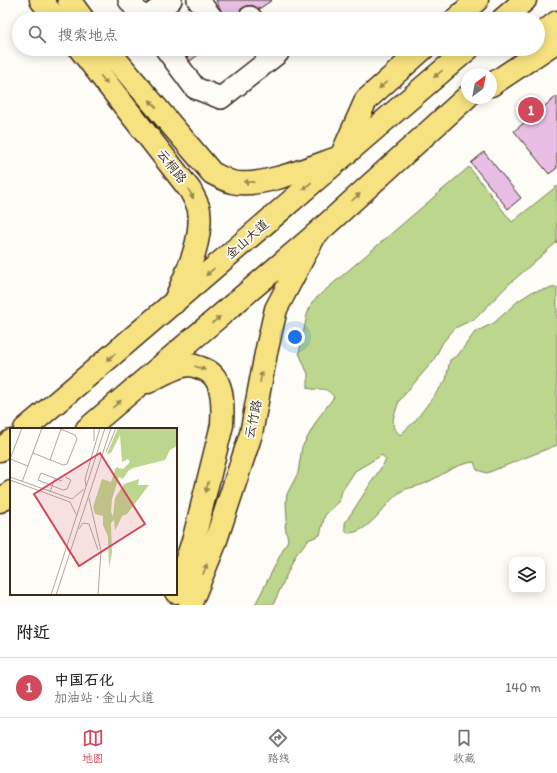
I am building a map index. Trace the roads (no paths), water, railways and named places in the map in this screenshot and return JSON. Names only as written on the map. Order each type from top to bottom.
[{"type":"main road","points":[[42,0],[51,12]]},
{"type":"main road","points":[[69,0],[78,12]]},
{"type":"main road","points":[[464,12],[477,0]]},
{"type":"main road","points":[[511,12],[525,0]]},
{"type":"main road","points":[[545,31],[557,22]]},
{"type":"main road","points":[[545,49],[557,41]]},
{"type":"main road","name":"云桐路","points":[[85,56],[190,190],[198,209],[198,235],[191,263],[174,303]]},
{"type":"main road","name":"云桐路","points":[[113,56],[212,173],[233,182],[255,182],[277,178],[340,157]]},
{"type":"main road","points":[[340,157],[366,100],[415,56]]},
{"type":"main road","name":"金山大道","points":[[26,428],[174,303],[340,157],[460,56]]},
{"type":"main road","points":[[497,70],[514,56]]},
{"type":"main road","points":[[497,81],[534,56]]},
{"type":"main road","points":[[88,428],[315,235],[462,104]]},
{"type":"main road","name":"云竹路","points":[[190,605],[214,546],[251,434],[276,309],[315,235]]},
{"type":"main road","points":[[138,386],[176,368],[190,365],[205,369],[215,378],[220,390],[223,407],[222,426],[194,538],[177,590]]},
{"type":"main road","points":[[0,450],[10,442]]},
{"type":"main road","points":[[0,501],[10,493]]},
{"type":"main road","points":[[170,605],[175,595]]},
{"type":"lane","points":[[129,0],[138,12]]},
{"type":"lane","points":[[154,12],[171,0]]},
{"type":"lane","points":[[198,0],[207,12]]},
{"type":"lane","points":[[171,56],[195,88],[220,98],[274,56]]},
{"type":"place","name":"中国石化","points":[[531,110]]}]
